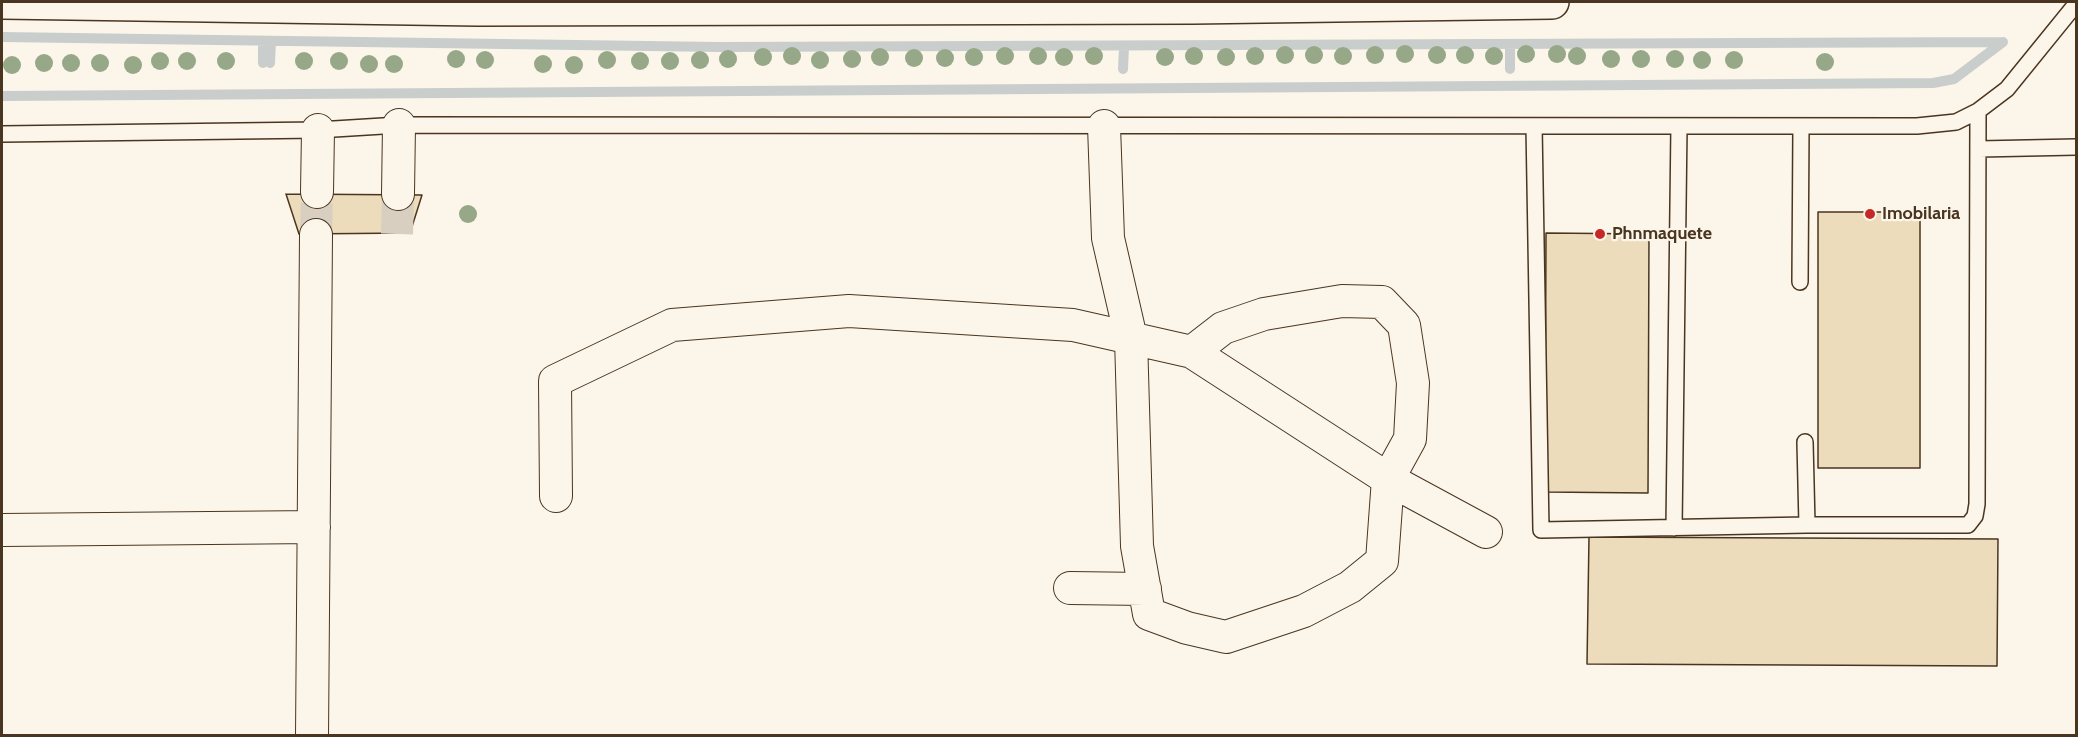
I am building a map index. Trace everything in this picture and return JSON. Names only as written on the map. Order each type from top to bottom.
[{"type":"highway","points":[[2,2],[478,9],[1193,7],[1552,2]]},
{"type":"street","points":[[398,194],[399,124]]},
{"type":"street","points":[[1104,126],[1108,238],[1131,338],[1137,546],[1149,614],[1187,628],[1226,637],[1304,610],[1350,587],[1382,561],[1388,479],[1410,439],[1413,383],[1404,325],[1382,302],[1342,301],[1264,314],[1223,328],[1192,352]]},
{"type":"street","points":[[317,192],[318,130]]},
{"type":"street","points":[[312,735],[316,235]]},
{"type":"street","points":[[556,496],[555,381],[672,325],[849,311],[1073,325],[1192,352],[1388,479],[1486,532]]},
{"type":"street","points":[[2,530],[314,527]]},
{"type":"street","points":[[1070,588],[1145,589]]},
{"type":"lane","points":[[2,134],[318,130],[399,124],[1917,126],[1956,122],[1978,111],[2007,88],[2076,4]]},
{"type":"lane","points":[[1534,126],[1540,530],[1807,525],[1968,525],[1975,516],[1978,111]]},
{"type":"lane","points":[[1674,528],[1678,126]]},
{"type":"lane","points":[[1800,282],[1801,126]]},
{"type":"lane","points":[[1979,149],[2076,147]]},
{"type":"lane","points":[[1805,442],[1807,525]]},
{"type":"building","points":[[286,194],[422,195],[410,233],[299,234]]},
{"type":"building","points":[[1818,212],[1920,212],[1920,468],[1818,468]]},
{"type":"building","points":[[1546,233],[1649,234],[1648,493],[1545,492]]},
{"type":"building","points":[[1589,537],[1998,539],[1997,666],[1587,664]]},
{"type":"waterway","points":[[2,37],[719,47],[2003,42]]},
{"type":"waterway","points":[[263,41],[263,63]]},
{"type":"waterway","points":[[270,63],[271,41]]},
{"type":"waterway","points":[[2,96],[1933,83],[1954,79],[2003,42]]},
{"type":"waterway","points":[[1510,46],[1510,69]]},
{"type":"waterway","points":[[1123,69],[1124,47]]},
{"type":"tunnel","points":[[316,235],[317,192]]},
{"type":"tunnel","points":[[397,234],[398,194]]},
{"type":"place","name":"Imobilaria","points":[[1870,214]]},
{"type":"place","name":"Phnmaquete","points":[[1600,234]]}]
